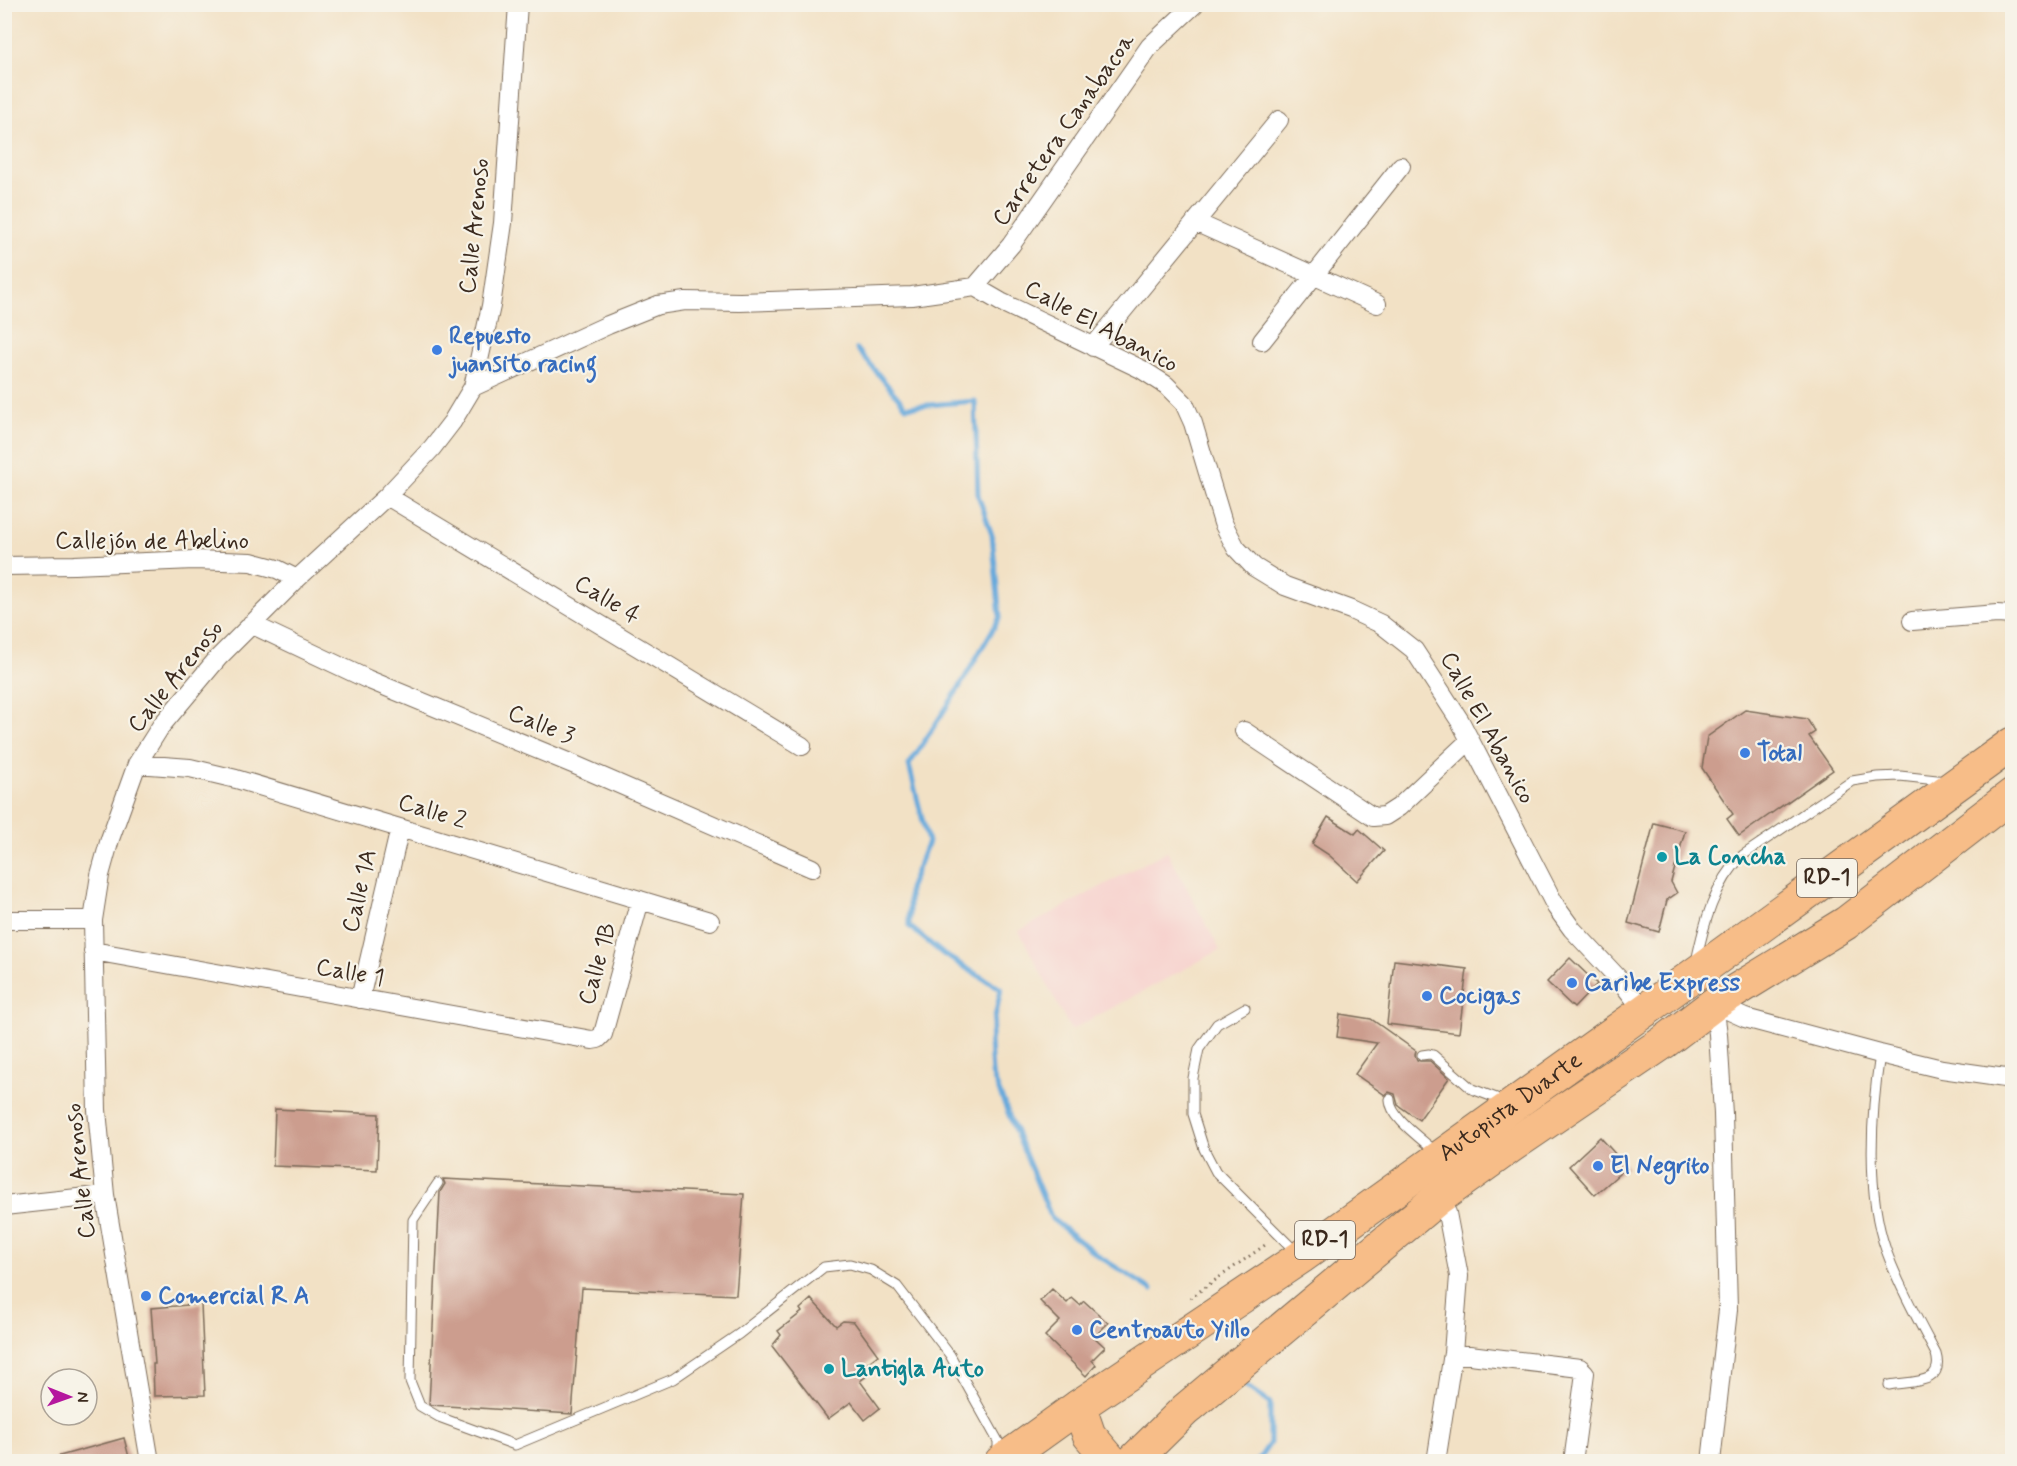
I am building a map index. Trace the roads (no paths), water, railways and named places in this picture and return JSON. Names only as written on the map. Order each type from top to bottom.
[{"type":"highway","name":"Autopista Duarte","points":[[1000,1461],[1301,1257],[2013,744]]},
{"type":"highway","name":"Autopista Duarte","points":[[1132,1461],[1185,1410],[1437,1199],[1664,1042],[1714,1004],[1846,923],[2013,795]]},
{"type":"highway","points":[[1944,848],[2013,806]]},
{"type":"highway","points":[[1080,1406],[1089,1435],[1112,1461]]},
{"type":"highway","points":[[1052,1425],[1079,1442],[1092,1461]]},
{"type":"street","name":"Calle Arenoso","points":[[150,1461],[105,1195],[97,1110],[93,920],[100,875],[110,839],[137,764],[161,726],[218,658],[251,624],[387,496],[432,448],[452,422],[473,387],[491,306],[503,223],[518,4]]},
{"type":"street","name":"Carretera Canabacoa","points":[[975,287],[1011,245],[1150,46],[1196,4]]},
{"type":"street","points":[[1093,347],[1279,120]]},
{"type":"street","points":[[1262,341],[1401,166]]},
{"type":"street","points":[[1195,222],[1377,304]]},
{"type":"street","points":[[473,387],[608,325],[658,305],[685,301],[741,302],[912,296],[975,287]]},
{"type":"street","name":"Calle El Abanico","points":[[975,287],[1001,302],[1142,369],[1166,385],[1184,403],[1193,423],[1222,523],[1236,548],[1254,567],[1285,586],[1351,610],[1381,624],[1414,650],[1460,721],[1556,907],[1572,929],[1619,979],[1644,1011]]},
{"type":"street","name":"Calle 4","points":[[387,496],[802,746]]},
{"type":"street","name":"Callejón de Abelino","points":[[4,566],[194,560],[251,562],[277,569],[297,579]]},
{"type":"street","points":[[1912,621],[1997,614],[2013,615]]},
{"type":"street","name":"Calle 3","points":[[251,624],[366,679],[575,765],[812,868]]},
{"type":"street","points":[[1244,731],[1373,817],[1385,816],[1400,807],[1470,740]]},
{"type":"street","name":"Calle 2","points":[[137,764],[190,768],[236,779],[710,921]]},
{"type":"street","name":"Calle 1A","points":[[360,999],[400,828]]},
{"type":"street","name":"Calle 1B","points":[[598,1039],[603,1034],[640,900]]},
{"type":"street","points":[[4,920],[93,920]]},
{"type":"street","name":"Calle 1","points":[[93,951],[592,1040],[598,1039]]},
{"type":"street","points":[[1714,1004],[1745,1018],[1942,1070],[2013,1079]]},
{"type":"street","points":[[1711,1461],[1728,1310],[1723,1114],[1714,1004]]},
{"type":"street","points":[[4,1206],[105,1195]]},
{"type":"street","points":[[1436,1461],[1453,1353],[1460,1276],[1447,1213],[1437,1199]]},
{"type":"street","points":[[1453,1353],[1583,1370],[1585,1373],[1573,1461]]},
{"type":"lane","points":[[1694,974],[1702,931],[1719,888],[1729,869],[1743,855],[1852,781],[1900,776],[1961,782]]},
{"type":"lane","points":[[1245,1008],[1217,1024],[1199,1049],[1193,1078],[1193,1114],[1204,1149],[1216,1172],[1301,1257]]},
{"type":"lane","points":[[1880,1054],[1876,1079],[1873,1141],[1874,1197],[1886,1249],[1939,1363],[1934,1376],[1889,1385]]},
{"type":"lane","points":[[1422,1055],[1432,1055],[1472,1089],[1515,1104]]},
{"type":"lane","points":[[1390,1099],[1390,1105],[1395,1114],[1442,1157]]},
{"type":"lane","points":[[438,1183],[413,1220],[410,1381],[420,1407],[439,1417],[515,1445],[673,1378],[739,1334],[824,1267],[849,1264],[871,1270],[897,1286],[950,1355],[998,1441],[1000,1461]]},
{"type":"waterway","points":[[857,349],[906,407],[975,401],[978,495],[992,535],[1000,617],[957,691],[909,765],[928,842],[909,889],[909,926],[943,954],[1001,989],[990,1041],[992,1074],[1052,1219],[1100,1257],[1152,1290]]},
{"type":"waterway","points":[[1246,1386],[1270,1403],[1270,1443],[1257,1462]]},
{"type":"place","name":"Repuesto juansito racing","points":[[437,350]]},
{"type":"place","name":"Total","points":[[1745,753]]},
{"type":"place","name":"La Concha","points":[[1662,857]]},
{"type":"place","name":"Caribe Express","points":[[1572,983]]},
{"type":"place","name":"Cocigas","points":[[1427,996]]},
{"type":"place","name":"El Negrito","points":[[1598,1166]]},
{"type":"place","name":"Comercial R A","points":[[146,1296]]},
{"type":"place","name":"Centroauto Yillo","points":[[1077,1330]]},
{"type":"place","name":"Lantigla Auto","points":[[829,1369]]}]
